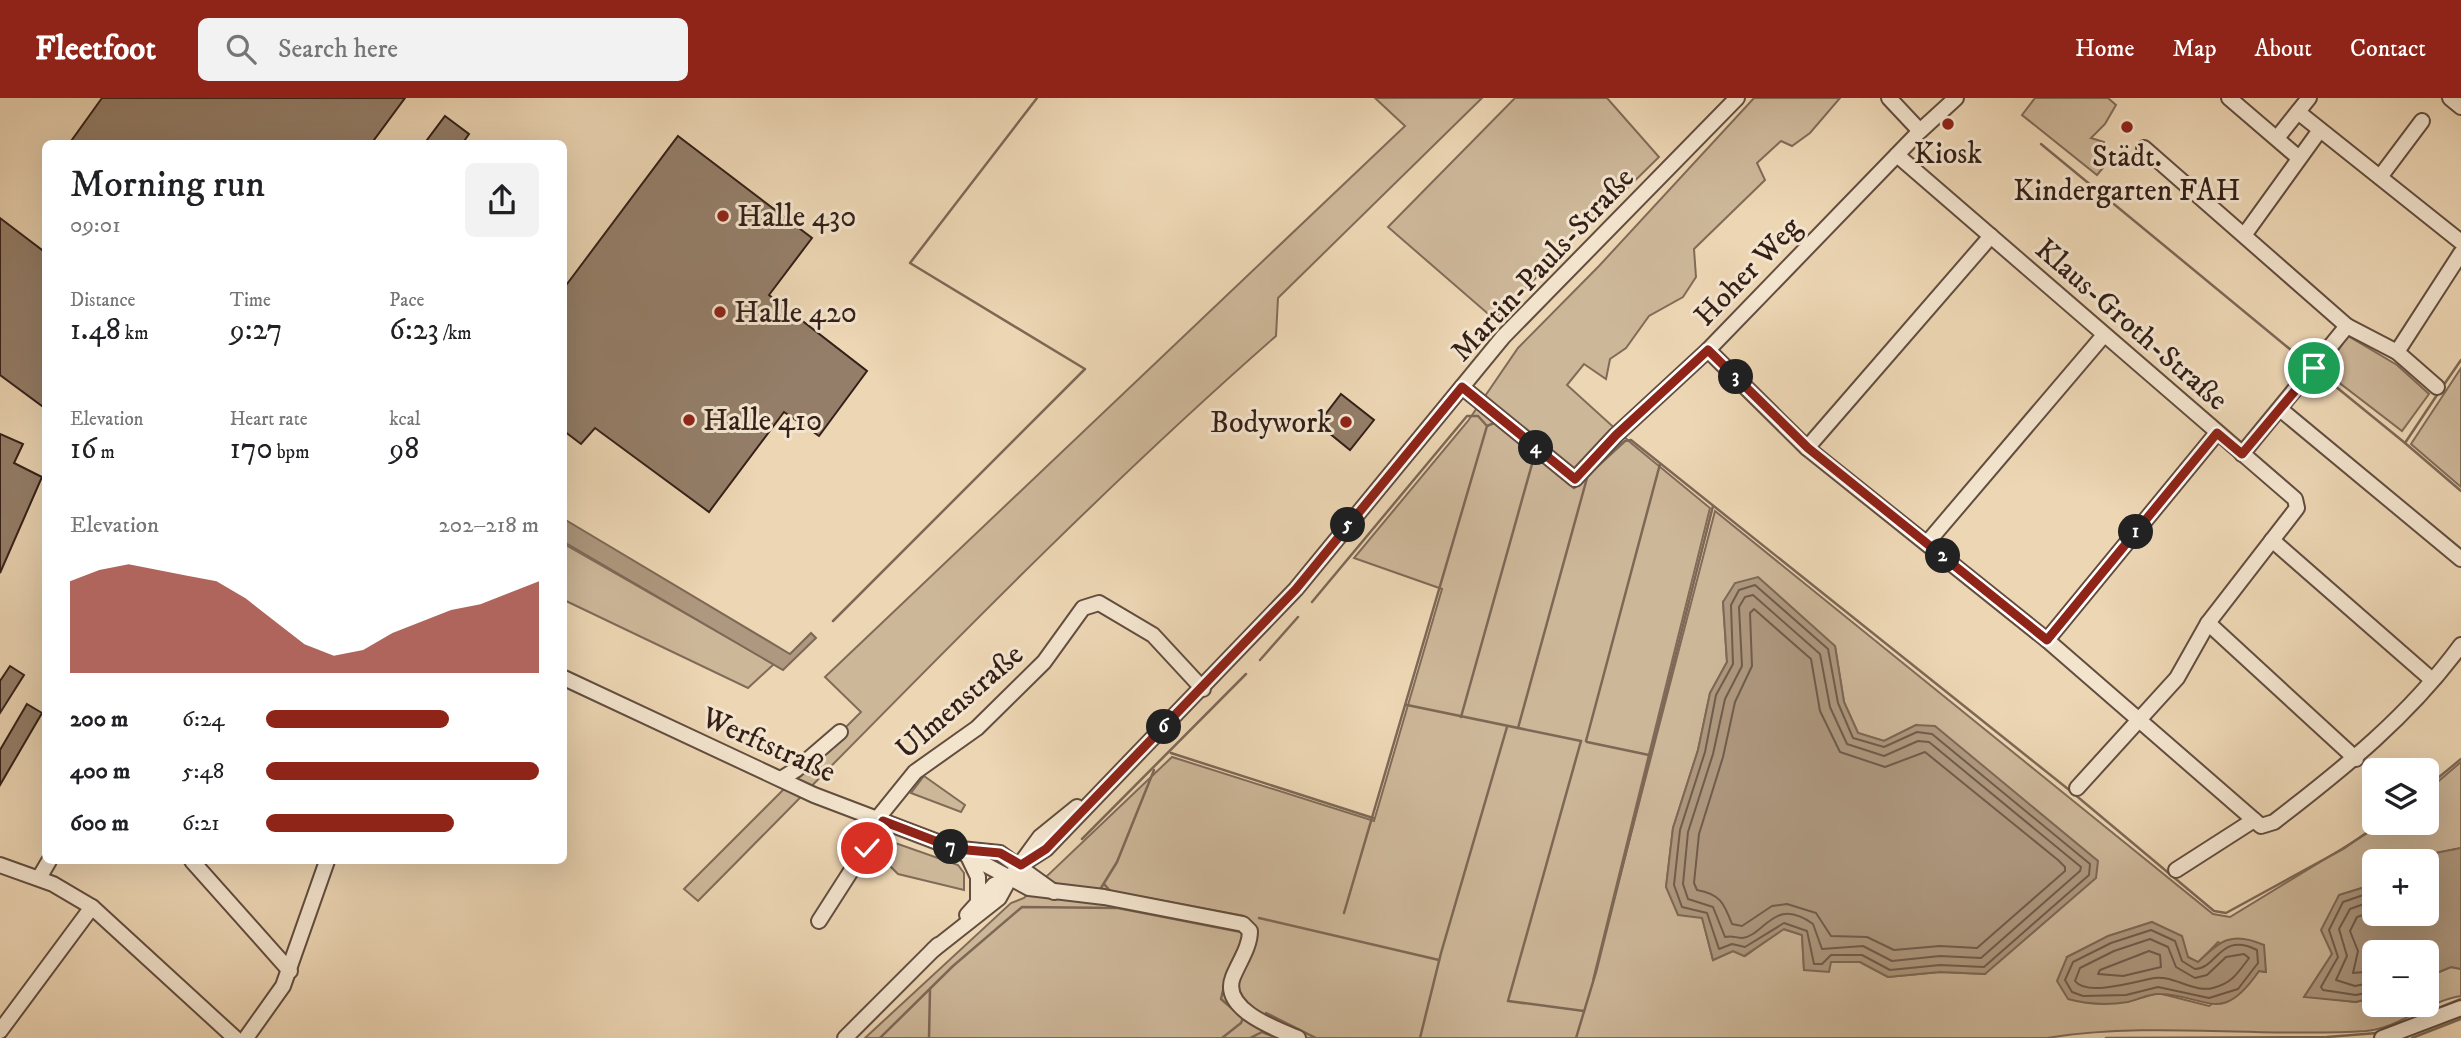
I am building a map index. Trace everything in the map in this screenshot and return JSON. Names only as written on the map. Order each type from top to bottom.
[{"type":"street","name":"Martin-Pauls-Straße","points":[[933,950],[999,898],[1021,865],[1046,849],[1203,689],[1296,589],[1503,337],[1737,98]]},
{"type":"street","points":[[1889,98],[1920,131]]},
{"type":"street","name":"Hoher Weg","points":[[1462,387],[1575,479],[1616,435],[1708,350],[1920,131],[1956,98]]},
{"type":"street","points":[[2229,98],[2299,158]]},
{"type":"street","points":[[2277,138],[2309,98]]},
{"type":"street","points":[[2450,98],[2461,107]]},
{"type":"street","points":[[2298,112],[2461,242]]},
{"type":"street","points":[[2380,177],[2422,121]]},
{"type":"street","points":[[2245,234],[2320,130]]},
{"type":"street","points":[[2144,148],[2347,326],[2397,352],[2437,387]]},
{"type":"street","name":"Klaus-Groth-Straße","points":[[1897,155],[2295,499],[2297,508],[2272,540]]},
{"type":"street","points":[[1808,448],[1991,236]]},
{"type":"street","points":[[2397,352],[2461,253]]},
{"type":"street","points":[[2242,454],[2347,326]]},
{"type":"street","points":[[1927,543],[2104,335]]},
{"type":"street","points":[[1708,350],[1808,448],[2047,640],[2258,823]]},
{"type":"street","points":[[2280,409],[2461,559]]},
{"type":"street","points":[[2047,640],[2217,433]]},
{"type":"street","points":[[2077,788],[2177,678],[2208,623],[2272,540],[2431,679]]},
{"type":"street","name":"Ulmenstraße","points":[[819,921],[880,820],[915,772],[976,728],[1044,662],[1083,608],[1099,603],[1153,635],[1203,689]]},
{"type":"street","points":[[2208,623],[2356,759]]},
{"type":"street","points":[[2176,870],[2258,823],[2274,822],[2356,759],[2459,653]]},
{"type":"street","name":"Werftstraße","points":[[567,679],[781,779],[961,851],[1029,888],[1104,897],[1243,924],[1250,931],[1250,940],[1231,981],[1234,998],[1256,1019],[1298,1038]]},
{"type":"street","points":[[781,779],[840,732]]},
{"type":"street","points":[[961,851],[978,877],[978,902]]},
{"type":"street","name":"Werftstraße","points":[[961,851],[1000,853],[1021,865],[1056,893]]},
{"type":"street","points":[[39,878],[47,864]]},
{"type":"street","points":[[195,864],[290,971]]},
{"type":"street","points":[[246,1038],[274,1003],[290,971],[326,864]]},
{"type":"street","points":[[0,865],[39,878],[92,907],[234,1038]]},
{"type":"street","name":"Martin-Pauls-Straße","points":[[845,1038],[994,885],[1010,878]]},
{"type":"street","points":[[0,1031],[92,907]]},
{"type":"street","points":[[2382,1038],[2461,1008]]},
{"type":"shaded area","points":[[1375,98],[1482,98],[1278,298],[1276,336],[1054,543],[698,901],[684,889],[861,712],[825,677],[1405,126]]},
{"type":"shaded area","points":[[1515,98],[1607,98],[1659,157],[1494,319],[1388,227]]},
{"type":"shaded area","points":[[1754,98],[1840,98],[1810,133],[1792,146],[1781,141],[1757,163],[1765,180],[1694,249],[1696,277],[1683,297],[1649,316],[1626,348],[1610,359],[1606,379],[1584,364],[1567,385],[1631,443],[1710,508],[1593,980],[1715,511],[2213,914],[2230,917],[2364,835],[2439,835],[2439,781],[2461,762],[2461,848],[2439,852],[2439,849],[2362,849],[2362,888],[2339,895],[2332,954],[2305,996],[2362,1000],[2362,1017],[2408,1017],[2366,1031],[2287,1033],[2166,1030],[2087,1033],[2047,1038],[865,1038],[1011,903],[1024,898],[1172,757],[1374,821],[1442,589],[1354,558],[1468,421],[1518,348],[1599,266]],"holes":[[[1723,602],[1835,646],[1844,702],[1858,733],[1884,741],[1916,725],[1985,974],[1940,972],[1888,977],[1860,962],[1831,962],[1804,970],[1802,935],[1783,929],[1745,956],[1733,951],[1713,960],[1702,917],[1666,887],[1673,828],[1698,750],[1710,693],[1727,662]],[[2152,922],[2188,957],[2198,963],[2218,942],[2266,972],[2259,971],[2209,1006],[2158,993],[2127,1002],[2067,957],[2109,936]]]},
{"type":"shaded area","points":[[2035,98],[2108,98],[2116,105],[2105,124],[2091,138],[2104,142],[2108,162],[2097,175],[2022,115]]},
{"type":"shaded area","points":[[2348,336],[2397,365],[2429,394],[2402,431],[2324,371]]},
{"type":"shaded area","points":[[2461,368],[2461,487],[2411,444]]},
{"type":"shaded area","points":[[567,546],[774,664],[748,688],[567,601]]},
{"type":"shaded area","points":[[924,776],[965,805],[961,812],[911,793]]},
{"type":"shaded area","points":[[881,838],[958,865],[964,873],[964,890],[898,874],[874,850]]},
{"type":"shaded area","points":[[2451,967],[2461,969],[2461,996],[2439,1002],[2439,972]]},
{"type":"water","points":[[567,521],[790,654],[811,633],[816,638],[783,670],[567,544]]},
{"type":"water","points":[[1758,577],[1835,646],[1844,702],[1858,733],[1884,741],[1916,725],[1935,726],[2098,861],[2096,878],[1985,974],[1940,972],[1888,977],[1860,962],[1831,962],[1829,972],[1804,970],[1802,935],[1784,929],[1744,956],[1733,951],[1713,960],[1702,918],[1678,915],[1666,887],[1673,828],[1698,750],[1710,693],[1727,662],[1723,602],[1735,583]]},
{"type":"water","points":[[2461,848],[2461,969],[2451,967],[2439,972],[2439,940],[2362,940],[2362,1000],[2304,997],[2332,954],[2321,930],[2339,895],[2362,888],[2362,926],[2439,926],[2439,852]]},
{"type":"water","points":[[2152,922],[2182,936],[2188,957],[2198,962],[2221,943],[2235,938],[2264,945],[2266,972],[2259,971],[2246,988],[2224,1003],[2214,1004],[2160,994],[2113,1004],[2068,999],[2057,981],[2067,957],[2108,936]]},
{"type":"building","points":[[102,98],[405,98],[374,140],[72,140]]},
{"type":"building","points":[[445,116],[469,134],[465,140],[427,140]]},
{"type":"building","points":[[678,136],[812,238],[769,295],[867,371],[819,436],[784,412],[709,512],[595,428],[581,444],[567,433],[567,284]]},
{"type":"building","points":[[0,218],[42,250],[42,406],[0,375]]},
{"type":"building","name":"Bodywork","points":[[1341,394],[1374,420],[1350,450],[1318,424]]},
{"type":"building","points":[[0,434],[23,444],[14,463],[42,477],[0,573]]},
{"type":"building","points":[[10,666],[24,675],[0,713],[0,681]]},
{"type":"building","points":[[27,704],[42,713],[0,785],[0,750]]},
{"type":"waterway","points":[[833,621],[1085,369],[910,263],[1037,98]]},
{"type":"waterway","points":[[2041,144],[2308,364]]},
{"type":"waterway","points":[[2443,386],[2461,360]]},
{"type":"waterway","points":[[2319,373],[2405,443]]},
{"type":"waterway","points":[[2439,392],[2405,443],[2461,491]]},
{"type":"waterway","points":[[1312,602],[1467,416],[1478,416],[1487,426],[1344,913]]},
{"type":"waterway","points":[[1487,426],[1494,423],[1574,488],[1625,441],[1631,440],[2073,793],[2214,911],[2226,913],[2343,849],[2363,835]]},
{"type":"waterway","points":[[1461,717],[1534,457]]},
{"type":"waterway","points":[[1586,741],[1660,464]]},
{"type":"waterway","points":[[1518,728],[1587,478]]},
{"type":"waterway","points":[[1576,1038],[1596,972],[1713,506]]},
{"type":"waterway","points":[[1260,660],[1298,617]]},
{"type":"waterway","points":[[1082,839],[1246,674]]},
{"type":"waterway","points":[[1407,705],[1581,741]]},
{"type":"waterway","points":[[1420,1038],[1441,953],[1507,727]]},
{"type":"waterway","points":[[1581,741],[1508,1001],[1584,1011]]},
{"type":"waterway","points":[[1587,742],[1649,755]]},
{"type":"waterway","points":[[1171,753],[1373,818]]},
{"type":"waterway","points":[[2439,777],[2461,759]]},
{"type":"waterway","points":[[1101,888],[1117,862],[1154,770]]},
{"type":"waterway","points":[[1104,884],[1111,892]]},
{"type":"waterway","points":[[1142,897],[1243,916]]},
{"type":"waterway","points":[[880,1038],[953,966],[1022,907],[1118,908],[1241,932],[1243,937]]},
{"type":"waterway","points":[[1259,918],[1439,960]]},
{"type":"waterway","points":[[1232,962],[1241,943]]},
{"type":"waterway","points":[[1222,1038],[1241,1023],[1243,1018],[1221,999],[1227,974]]},
{"type":"waterway","points":[[929,1038],[930,989]]},
{"type":"waterway","points":[[2386,1029],[2461,999]]},
{"type":"waterway","points":[[1266,1013],[1316,1038]]},
{"type":"waterway","points":[[2412,1038],[2461,1019]]},
{"type":"waterway","points":[[1250,1038],[1262,1032],[1277,1038]]},
{"type":"waterway","points":[[2106,1038],[2327,1037],[2377,1033]]},
{"type":"place","name":"Kiosk","points":[[1948,124]]},
{"type":"place","name":"Städt. Kindergarten FAH","points":[[2127,127]]},
{"type":"place","name":"Halle 430","points":[[723,216]]},
{"type":"place","name":"Halle 420","points":[[720,312]]},
{"type":"place","name":"Halle 410","points":[[689,420]]},
{"type":"place","name":"Bodywork","points":[[1346,422]]},
{"type":"route","points":[[867,848],[883,821],[956,849],[1000,853],[1021,865],[1046,849],[1203,689],[1296,589],[1462,387],[1575,479],[1616,435],[1708,350],[1808,448],[2047,640],[2217,433],[2242,454],[2314,368]]}]
